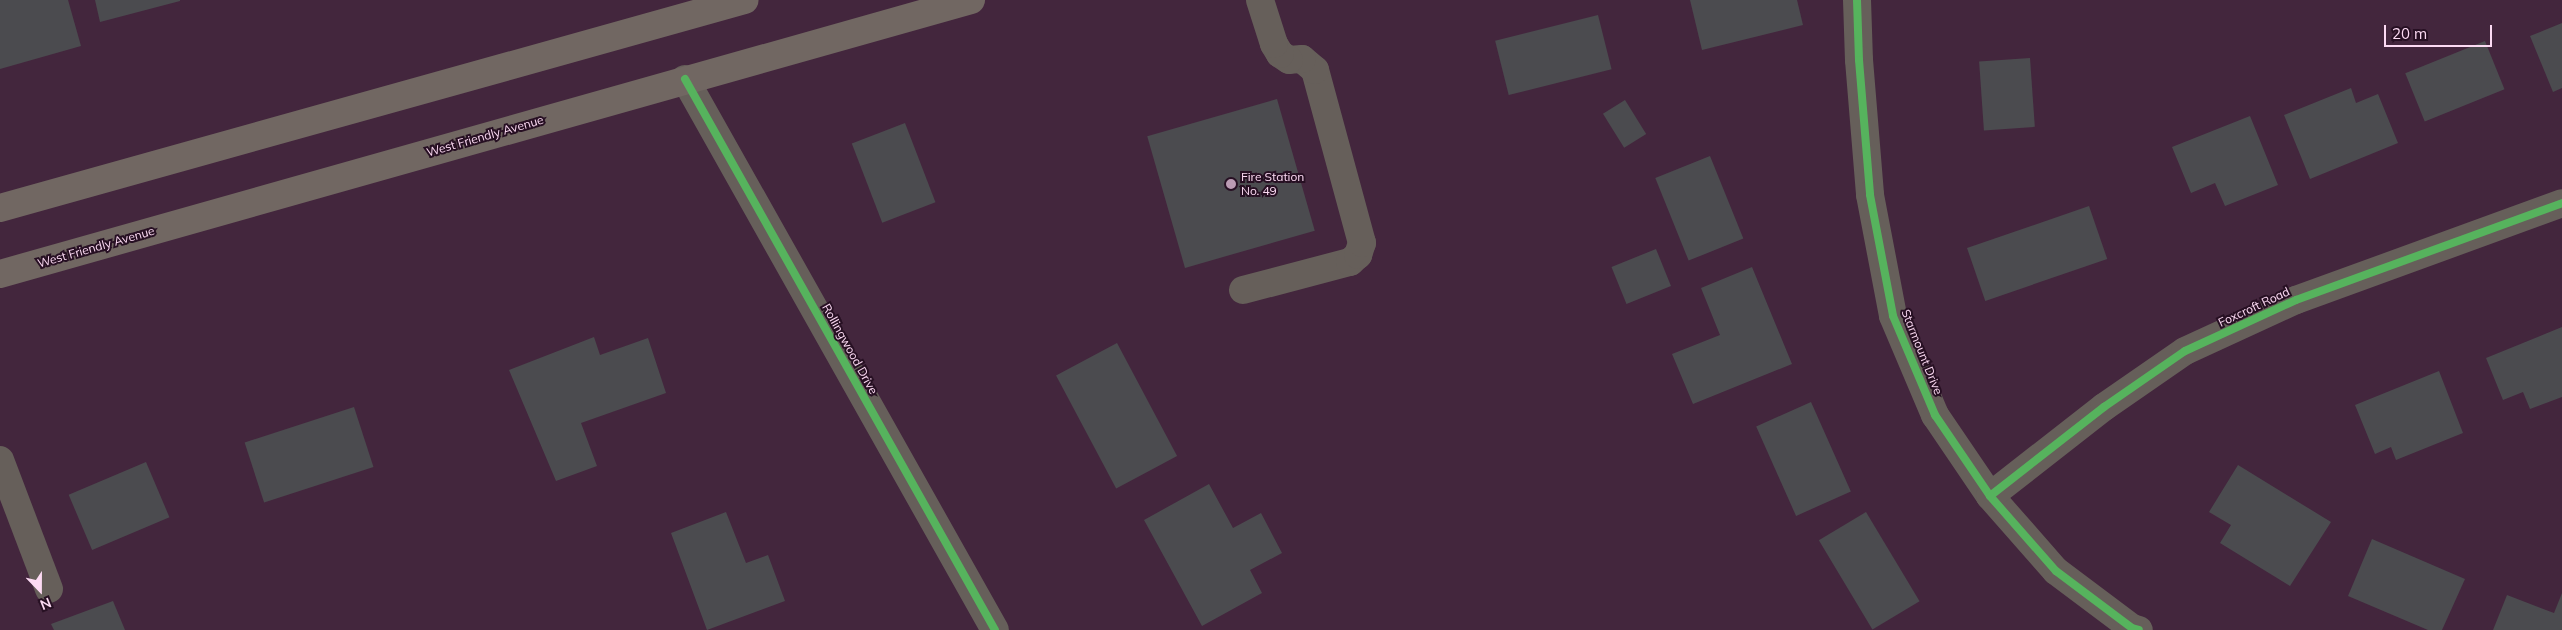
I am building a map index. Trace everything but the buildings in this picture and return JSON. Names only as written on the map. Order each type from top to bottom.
[{"type":"main road","points":[[0,208],[745,0]]},
{"type":"main road","name":"West Friendly Avenue","points":[[0,274],[971,0]]},
{"type":"street","points":[[1243,290],[1350,262],[1358,255],[1362,243],[1315,70],[1302,59],[1289,60],[1280,54],[1274,44],[1260,0]]},
{"type":"street","name":"Starmount Drive","points":[[1857,0],[1859,60],[1870,195],[1893,316],[1935,414],[1990,496],[2056,570],[2132,628],[2139,630]]},
{"type":"street","name":"Rollingwood Drive","points":[[685,80],[995,630]]},
{"type":"street","name":"Foxcroft Road","points":[[1990,496],[2104,407],[2185,351],[2296,300],[2562,204]]},
{"type":"street","points":[[0,460],[49,588]]},
{"type":"cycle path","points":[[1857,0],[1859,60],[1870,195],[1893,316],[1935,415],[1990,496],[2056,571],[2132,628],[2139,630]]},
{"type":"cycle path","points":[[685,79],[995,630]]},
{"type":"cycle path","points":[[1990,496],[2104,407],[2185,351],[2296,300],[2562,203]]},
{"type":"place","name":"Fire Station No. 49","points":[[1231,184]]}]
